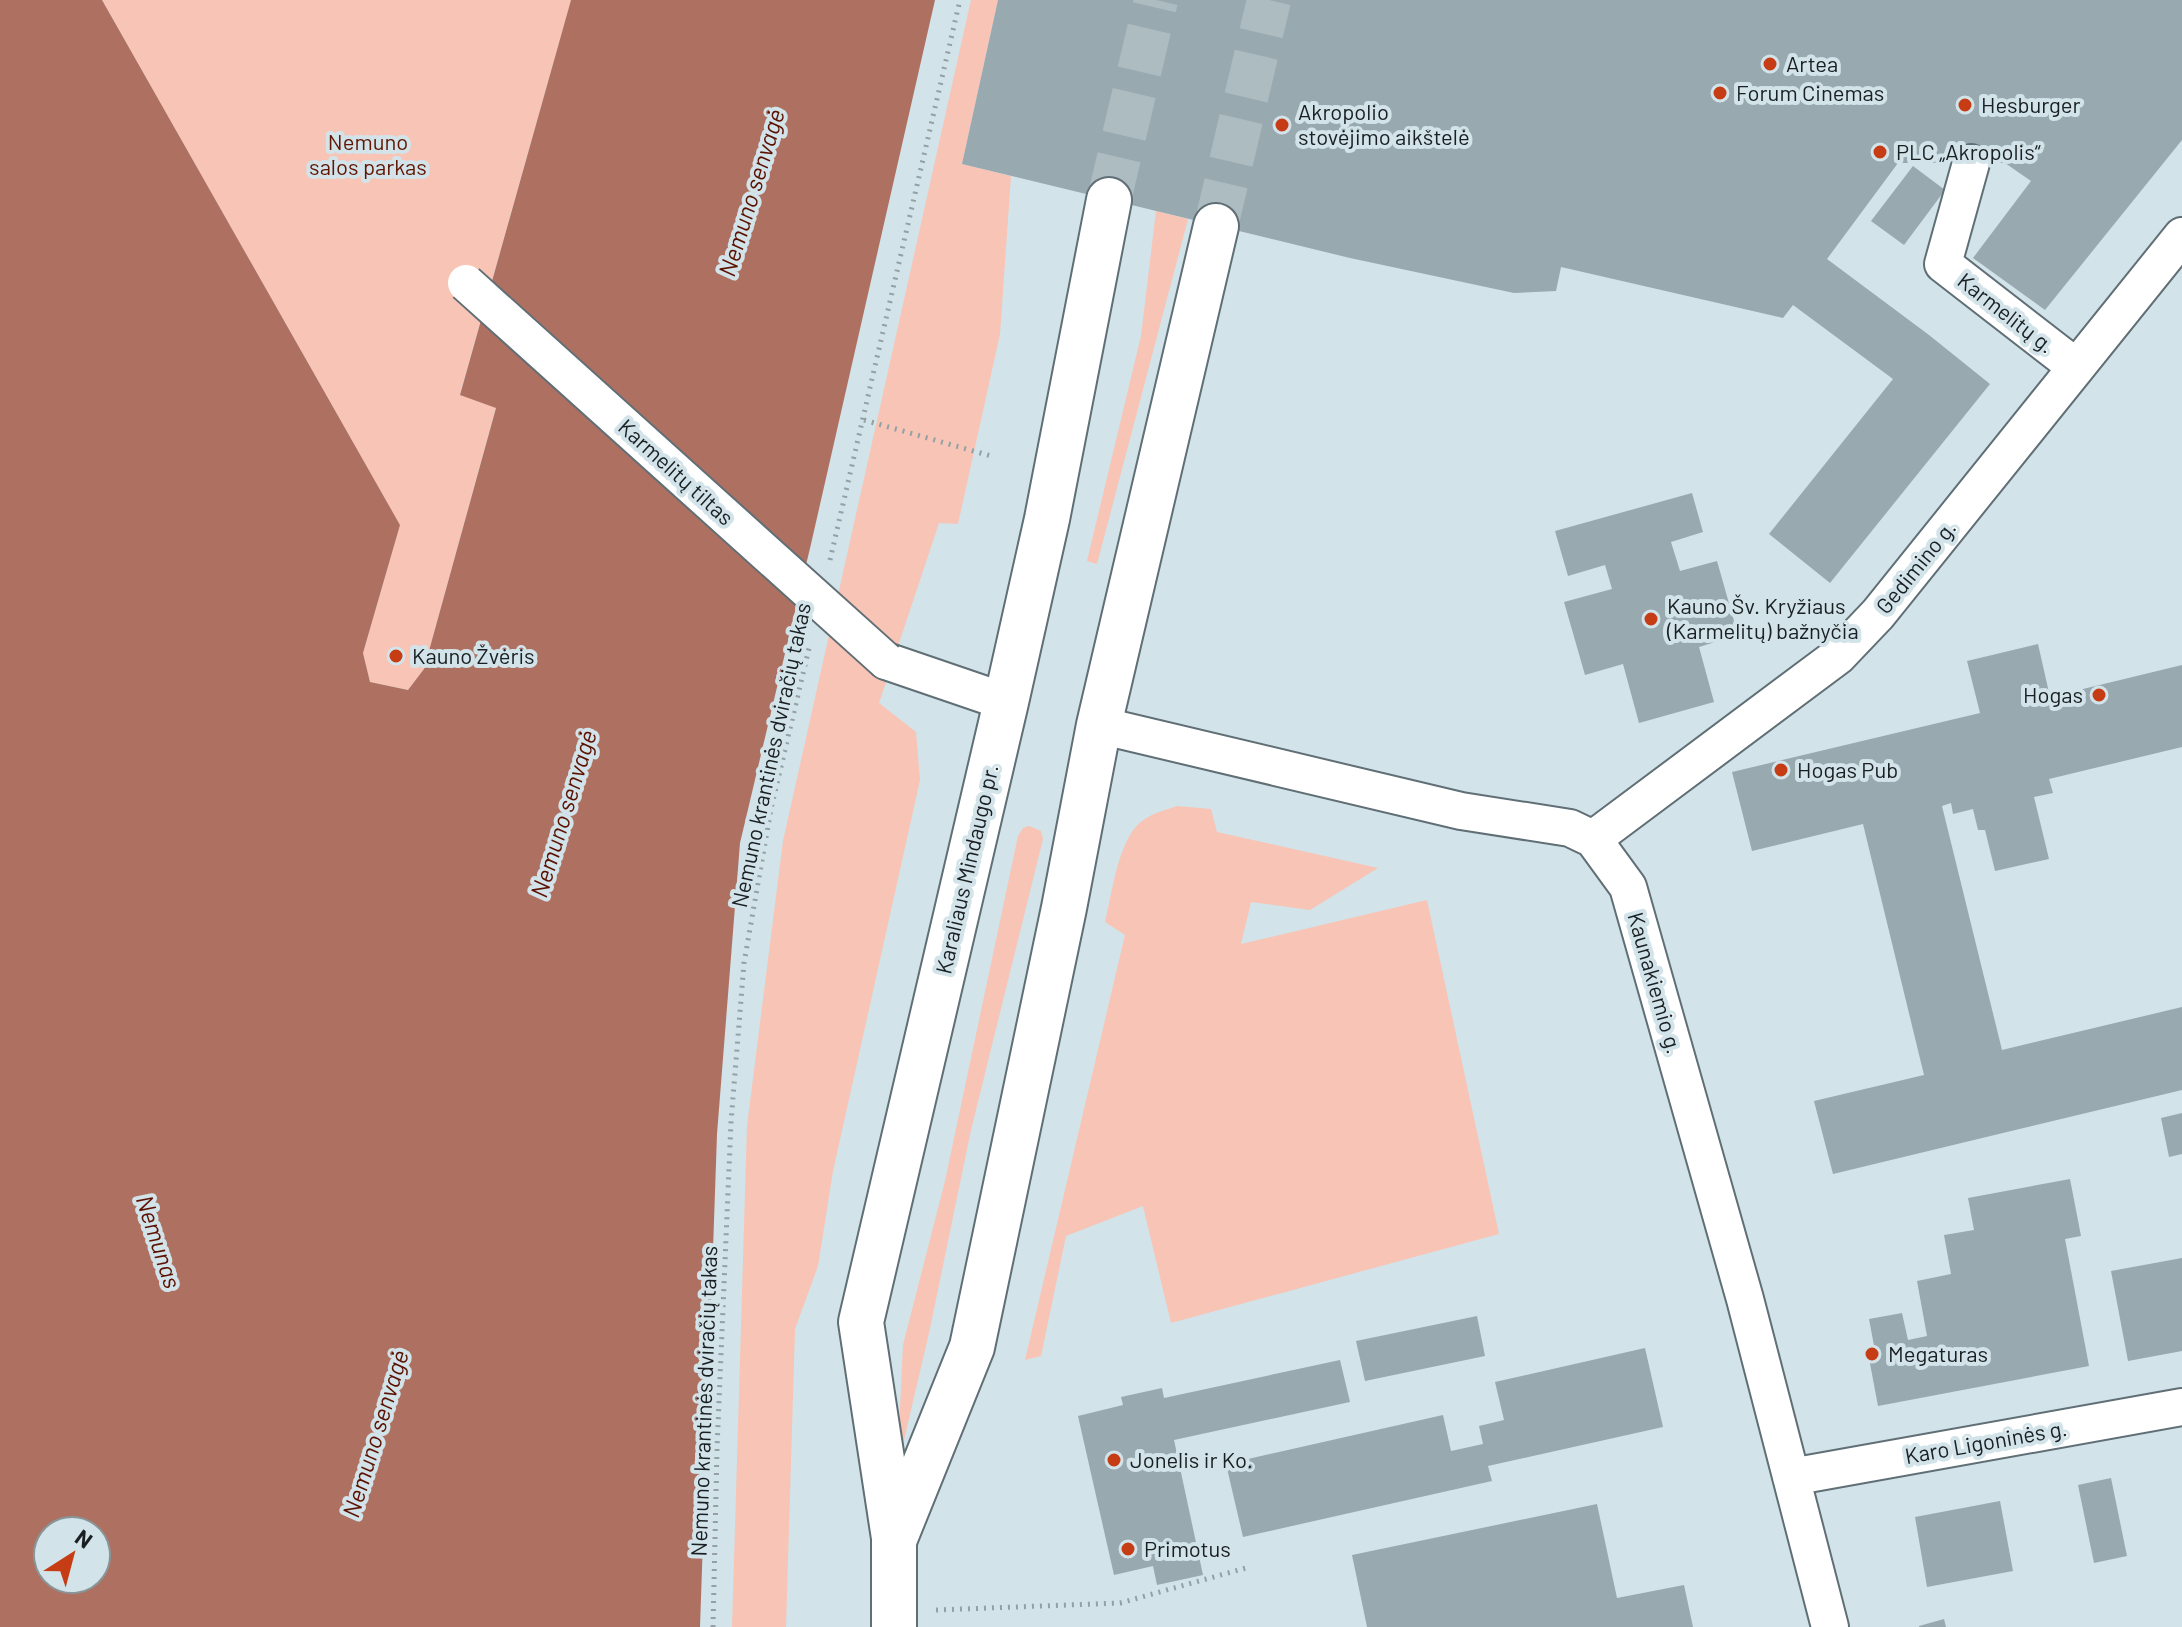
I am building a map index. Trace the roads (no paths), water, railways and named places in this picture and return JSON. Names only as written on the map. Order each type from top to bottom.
[{"type":"main road","name":"Karaliaus Mindaugo pr.","points":[[894,1620],[894,1538],[861,1322],[1047,519],[1109,200]]},
{"type":"main road","name":"Karaliaus Mindaugo pr.","points":[[894,1538],[972,1347],[1099,725],[1216,226]]},
{"type":"street","name":"Karmelitų g.","points":[[1971,163],[1943,264],[2076,367]]},
{"type":"street","name":"Gedimino g.","points":[[1593,839],[1838,656],[1878,614],[2182,236]]},
{"type":"street","name":"Karmelitų tiltas","points":[[466,283],[886,661],[1006,702]]},
{"type":"street","points":[[1099,725],[1461,811],[1570,828],[1593,839]]},
{"type":"street","name":"Kaunakiemio g.","points":[[1593,839],[1628,887],[1745,1299],[1830,1627]]},
{"type":"street","name":"Karo Ligoninės g.","points":[[1791,1477],[2182,1407]]},
{"type":"water","points":[[0,0],[102,0],[400,525],[363,653],[370,682],[408,690],[424,669],[496,408],[460,395],[571,0],[935,0],[740,843],[717,1134],[700,1627],[0,1627]]},
{"type":"tunnel","points":[[1109,200],[1156,0]]},
{"type":"tunnel","points":[[1216,226],[1269,0]]},
{"type":"place","name":"Artea","points":[[1770,64]]},
{"type":"place","name":"Forum Cinemas","points":[[1720,93]]},
{"type":"place","name":"Hesburger","points":[[1965,105]]},
{"type":"place","name":"Akropolio stovėjimo aikštelė","points":[[1282,125]]},
{"type":"place","name":"PLC „Akropolis“","points":[[1880,152]]},
{"type":"place","name":"Kauno Šv. Kryžiaus (Karmelitų) bažnyčia","points":[[1651,619]]},
{"type":"place","name":"Kauno Žvėris","points":[[396,656]]},
{"type":"place","name":"Hogas","points":[[2099,695]]},
{"type":"place","name":"Hogas Pub","points":[[1781,770]]},
{"type":"place","name":"Megaturas","points":[[1872,1354]]},
{"type":"place","name":"Jonelis ir Ko.","points":[[1114,1460]]},
{"type":"place","name":"Primotus","points":[[1128,1549]]},
{"type":"park label","name":"Nemuno salos parkas","points":[[368,154]]},
{"type":"water label","name":"Nemuno senvagė","points":[[752,193]]},
{"type":"water label","name":"Nemuno senvagė","points":[[564,814]]},
{"type":"water label","name":"Nemunas","points":[[158,1242]]},
{"type":"water label","name":"Nemuno senvagė","points":[[376,1434]]}]
